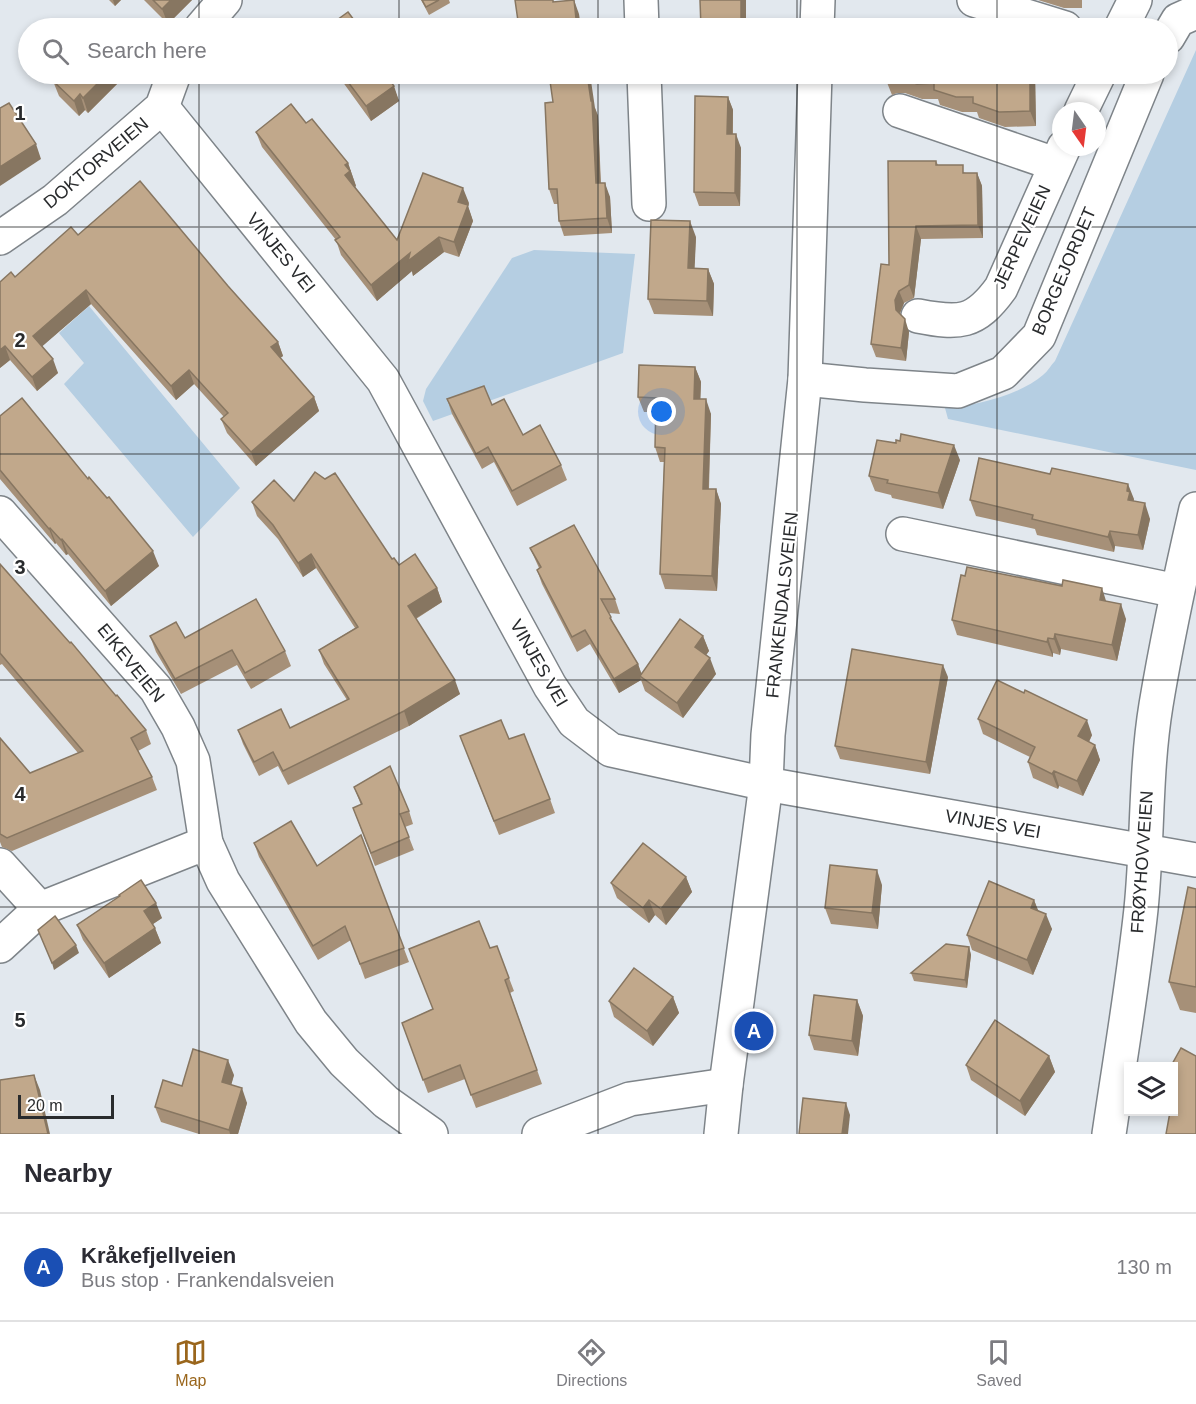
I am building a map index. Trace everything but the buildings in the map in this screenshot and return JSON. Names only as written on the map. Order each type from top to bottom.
[{"type":"street","points":[[210,18],[225,0]]},
{"type":"street","points":[[640,0],[641,18]]},
{"type":"street","points":[[817,18],[818,0]]},
{"type":"street","points":[[974,0],[1032,18]]},
{"type":"street","points":[[1126,18],[1135,0]]},
{"type":"street","points":[[1178,21],[1196,12]]},
{"type":"street","name":"DOKTORVEIEN","points":[[0,238],[55,200],[162,106],[170,84]]},
{"type":"street","points":[[644,84],[649,204]]},
{"type":"street","name":"FRANKENDALSVEIEN","points":[[721,1134],[766,784],[768,735],[805,379],[815,84]]},
{"type":"street","points":[[1085,102],[1094,84]]},
{"type":"street","name":"BORGEJORDET","points":[[805,379],[958,391],[1003,373],[1039,336],[1143,84]]},
{"type":"street","name":"VINJES VEI","points":[[162,106],[383,380],[550,686],[574,722],[611,750],[766,784],[1196,860]]},
{"type":"street","name":"JERPEVEIEN","points":[[900,111],[1052,154]]},
{"type":"street","name":"JERPEVEIEN","points":[[918,316],[953,321],[973,316],[988,306],[1000,288],[1060,156]]},
{"type":"street","name":"FRØYHOVVEIEN","points":[[1109,1134],[1141,910],[1146,852],[1148,771],[1156,706],[1177,591],[1196,509]]},
{"type":"street","name":"EIKEVEIEN","points":[[0,513],[156,689],[178,727],[193,761],[206,843],[223,881],[311,1022],[344,1062],[386,1102],[431,1134]]},
{"type":"street","points":[[903,534],[1177,591]]},
{"type":"street","points":[[0,946],[40,909],[206,843]]},
{"type":"street","points":[[0,865],[40,909]]},
{"type":"street","points":[[539,1134],[630,1099],[726,1085]]},
{"type":"shaded area","points":[[1196,50],[1196,470],[948,419],[945,408],[970,405],[1010,394],[1033,382],[1055,361]]},
{"type":"shaded area","points":[[534,250],[635,254],[623,353],[433,421],[423,401],[426,389],[512,258]]},
{"type":"shaded area","points":[[89,306],[240,488],[193,537],[64,384],[84,363],[59,333]]},
{"type":"place","name":"Kråkefjellveien","points":[[754,1031]]}]
